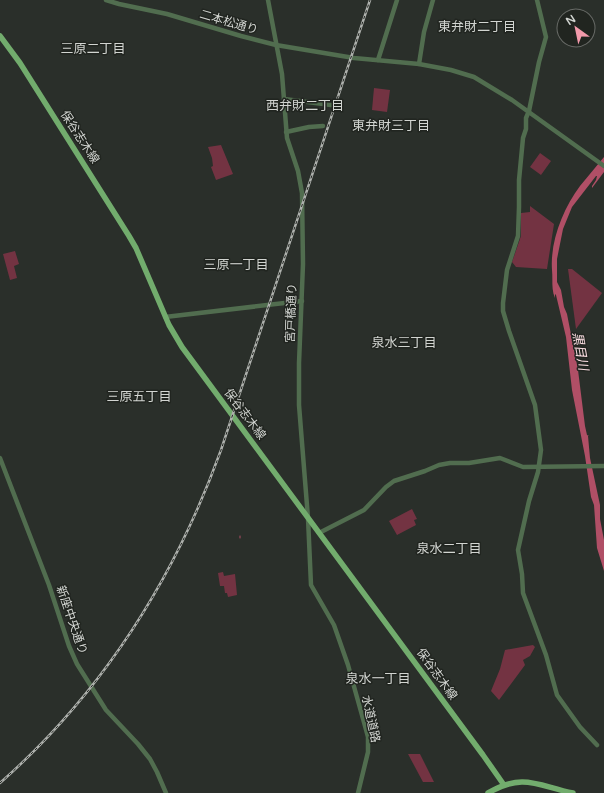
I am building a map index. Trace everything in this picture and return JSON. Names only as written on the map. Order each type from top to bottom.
[{"type":"main road","name":"保谷志木線","points":[[0,36],[23,68],[129,236],[146,270],[173,334],[196,368],[504,785]]},
{"type":"main road","points":[[488,793],[504,785],[520,782],[533,782],[545,785],[561,792],[572,793]]},
{"type":"street","name":"二本松通り","points":[[106,0],[152,10],[276,45],[354,58],[419,64],[451,70],[479,78],[529,111],[604,166]]},
{"type":"street","name":"宮戸橋通り","points":[[268,0],[282,74],[286,132],[288,143],[298,171],[302,193],[303,249],[299,405],[308,518],[311,585]]},
{"type":"street","points":[[378,60],[397,0]]},
{"type":"street","points":[[419,64],[425,28],[433,0]]},
{"type":"street","points":[[537,0],[546,37],[539,62],[529,111],[526,118],[519,180],[520,207],[518,236],[508,270],[503,303],[503,311],[509,331],[535,405],[541,450],[539,468],[518,546],[523,593],[546,655],[557,695],[563,705],[597,745]]},
{"type":"street","points":[[284,99],[331,105]]},
{"type":"street","points":[[286,132],[309,127],[323,126]]},
{"type":"street","points":[[166,318],[302,302]]},
{"type":"street","name":"新座中央通り","points":[[0,458],[50,585],[69,646],[77,664],[106,710],[150,759],[166,793]]},
{"type":"street","points":[[319,533],[364,510],[386,487],[396,480],[425,471],[436,465],[470,463],[500,458],[521,467],[539,468],[604,466]]},
{"type":"street","name":"水道道路","points":[[311,585],[334,625],[348,665],[368,737],[368,752],[358,793]]},
{"type":"shaded area","points":[[374,88],[390,90],[387,112],[372,110]]},
{"type":"shaded area","points":[[221,145],[233,174],[216,180],[211,167],[213,166],[208,147]]},
{"type":"shaded area","points":[[540,153],[551,161],[541,175],[530,167]]},
{"type":"shaded area","points":[[604,157],[604,172],[592,188],[596,180],[596,176],[572,207],[563,229],[557,259],[557,282],[561,290],[564,307],[567,314],[578,370],[585,426],[587,435],[589,436],[590,458],[600,505],[600,519],[604,540],[604,571],[597,548],[594,505],[591,497],[585,456],[572,390],[566,337],[556,295],[555,294],[555,298],[553,291],[552,259],[555,237],[568,205],[580,186]]},
{"type":"shaded area","points":[[530,206],[554,224],[547,269],[516,267],[512,262],[521,236],[521,213],[530,212]]},
{"type":"shaded area","points":[[15,251],[19,264],[14,266],[17,278],[10,280],[3,254]]},
{"type":"shaded area","points":[[568,269],[572,269],[602,293],[576,329]]},
{"type":"shaded area","points":[[412,509],[417,519],[414,520],[416,525],[397,535],[389,521]]},
{"type":"shaded area","points":[[223,572],[224,576],[235,574],[237,595],[228,597],[227,593],[225,593],[224,586],[220,586],[218,573]]},
{"type":"shaded area","points":[[533,645],[535,647],[530,656],[523,660],[525,665],[499,700],[491,691],[500,669],[505,650]]},
{"type":"shaded area","points":[[408,754],[420,754],[434,782],[423,782]]},
{"type":"railway","points":[[0,783],[37,748],[71,711],[103,672],[132,631],[158,588],[181,544],[202,498],[221,450],[370,0]]},
{"type":"district","name":"東弁財二丁目","points":[[477,26]]},
{"type":"district","name":"三原二丁目","points":[[93,48]]},
{"type":"district","name":"西弁財二丁目","points":[[305,105]]},
{"type":"district","name":"東弁財三丁目","points":[[391,125]]},
{"type":"district","name":"三原一丁目","points":[[236,264]]},
{"type":"district","name":"泉水三丁目","points":[[404,342]]},
{"type":"district","name":"三原五丁目","points":[[139,396]]},
{"type":"district","name":"泉水二丁目","points":[[449,548]]},
{"type":"district","name":"泉水一丁目","points":[[378,678]]},
{"type":"water label","name":"黒目川","points":[[581,351]]}]
